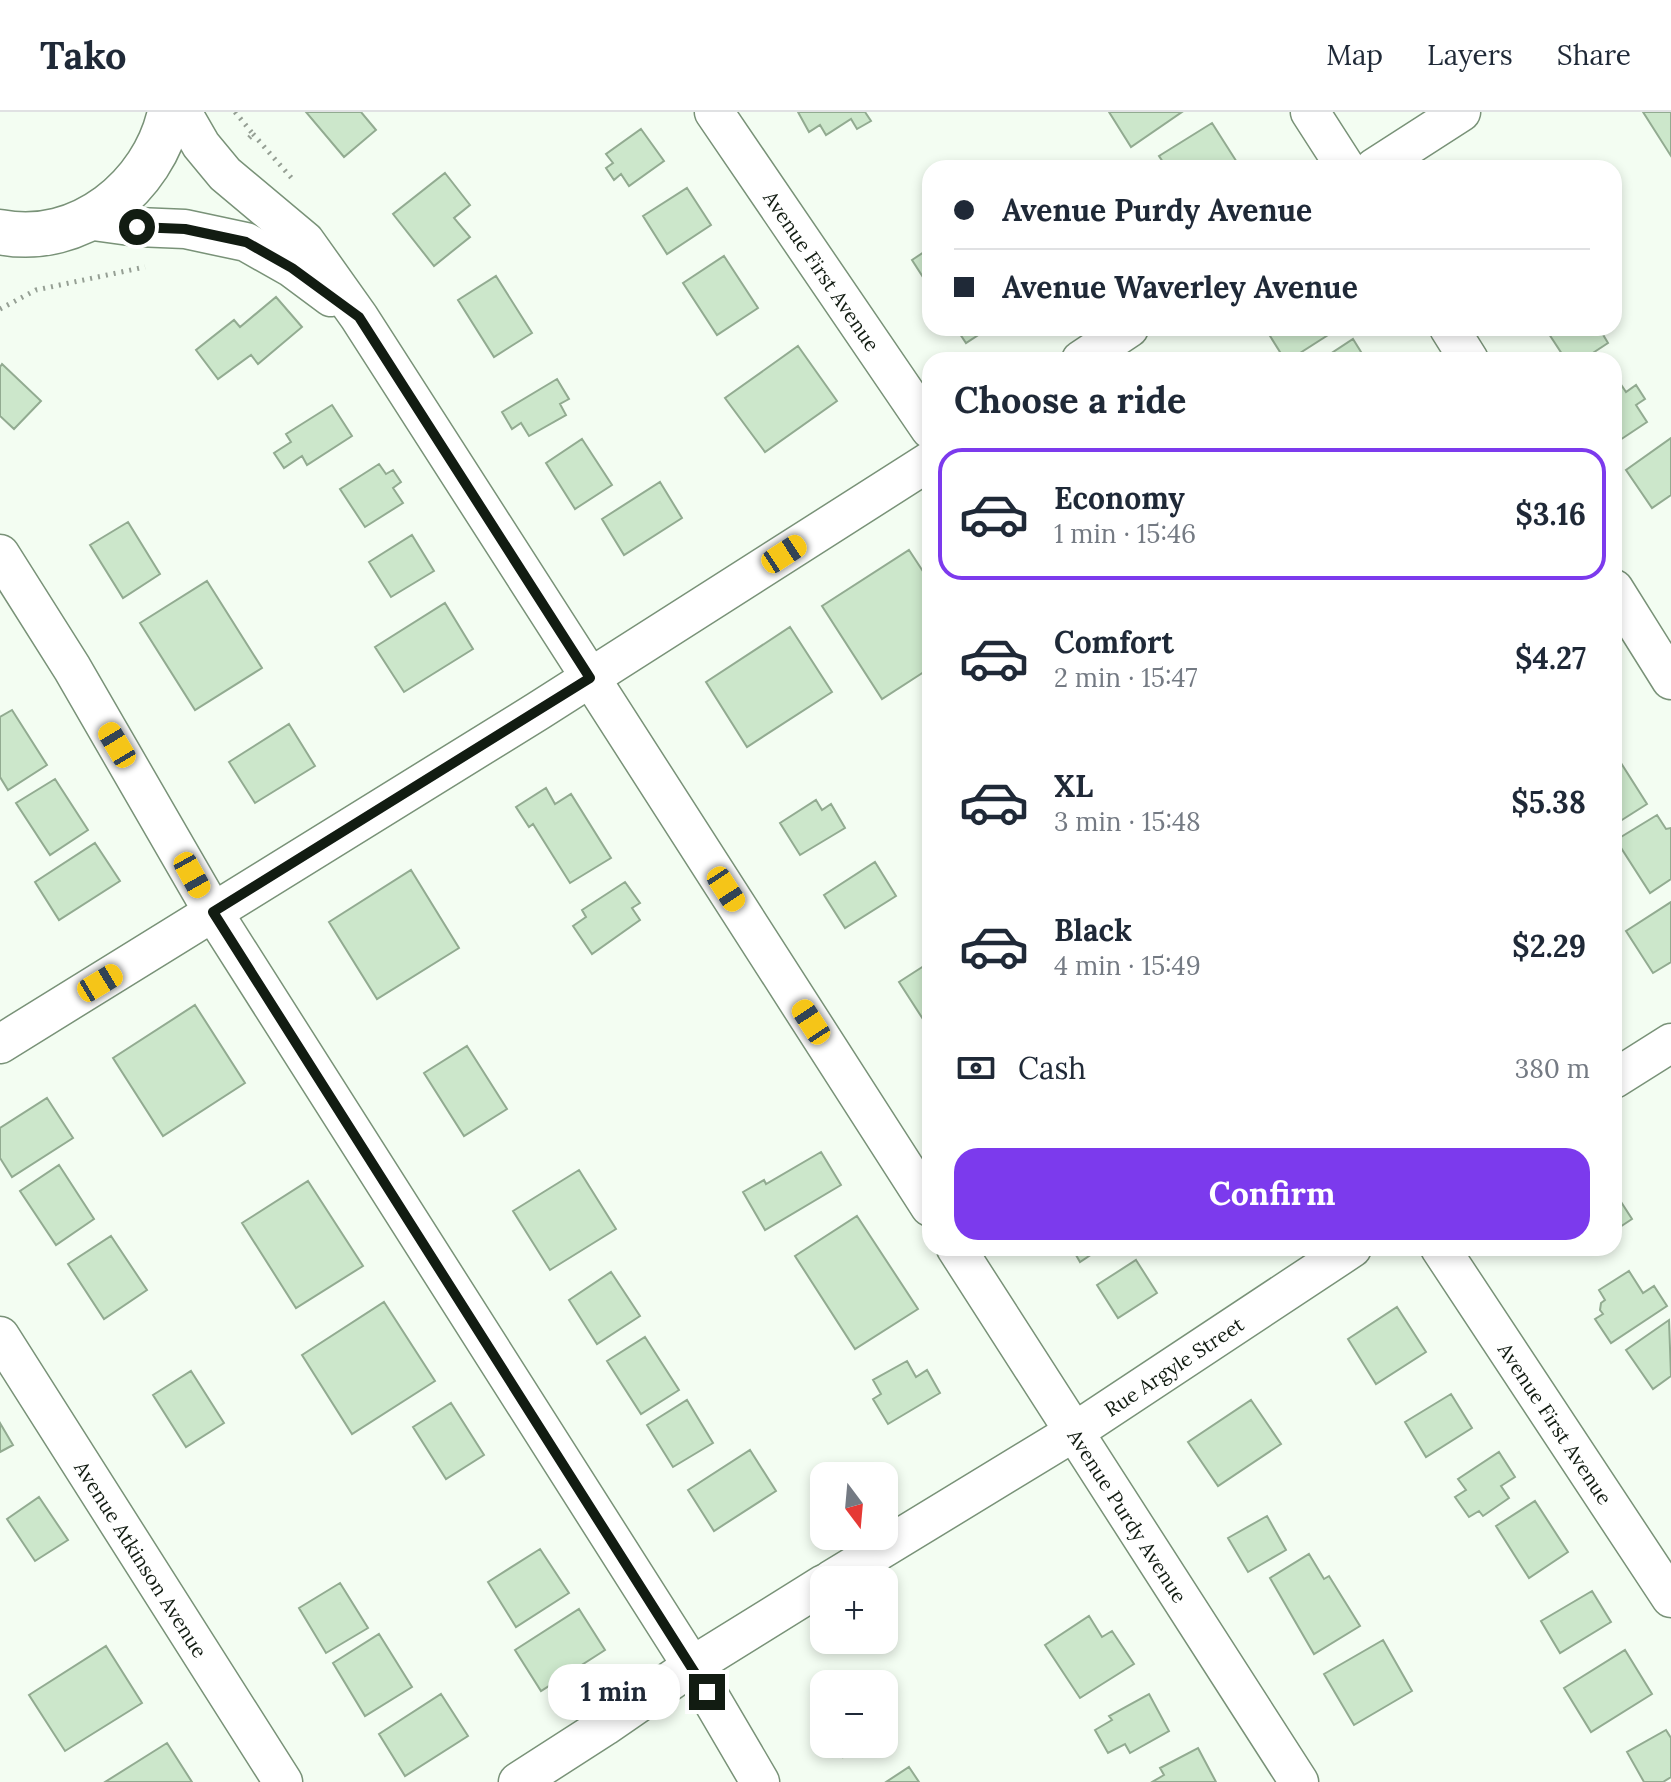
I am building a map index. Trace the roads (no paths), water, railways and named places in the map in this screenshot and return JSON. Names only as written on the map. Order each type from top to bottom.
[{"type":"main road","points":[[0,252],[70,226],[124,195],[148,167],[165,133],[170,112]]},
{"type":"main road","points":[[0,232],[13,234],[70,226]]},
{"type":"street","points":[[182,112],[201,145],[225,174],[305,241],[359,317],[922,1195]]},
{"type":"street","name":"Avenue First Avenue","points":[[714,112],[922,417]]},
{"type":"street","points":[[1310,112],[1341,160]]},
{"type":"street","points":[[1386,160],[1461,112]]},
{"type":"street","points":[[70,226],[185,229],[246,242],[292,268],[359,317]]},
{"type":"street","points":[[1093,352],[1117,336]]},
{"type":"street","points":[[0,1044],[590,678],[922,466]]},
{"type":"street","points":[[0,554],[72,668],[213,912],[692,1666],[760,1782]]},
{"type":"street","points":[[1622,602],[1671,680]]},
{"type":"street","points":[[1622,1074],[1671,1043]]},
{"type":"street","name":"Avenue Purdy Avenue","points":[[961,1256],[1299,1782]]},
{"type":"street","name":"Rue Argyle Street","points":[[854,1566],[1074,1432],[1340,1256]]},
{"type":"street","name":"Avenue First Avenue","points":[[1445,1256],[1671,1598]]},
{"type":"street","name":"Avenue Atkinson Avenue","points":[[0,1336],[283,1782]]},
{"type":"street","points":[[518,1782],[692,1666],[810,1593]]}]
